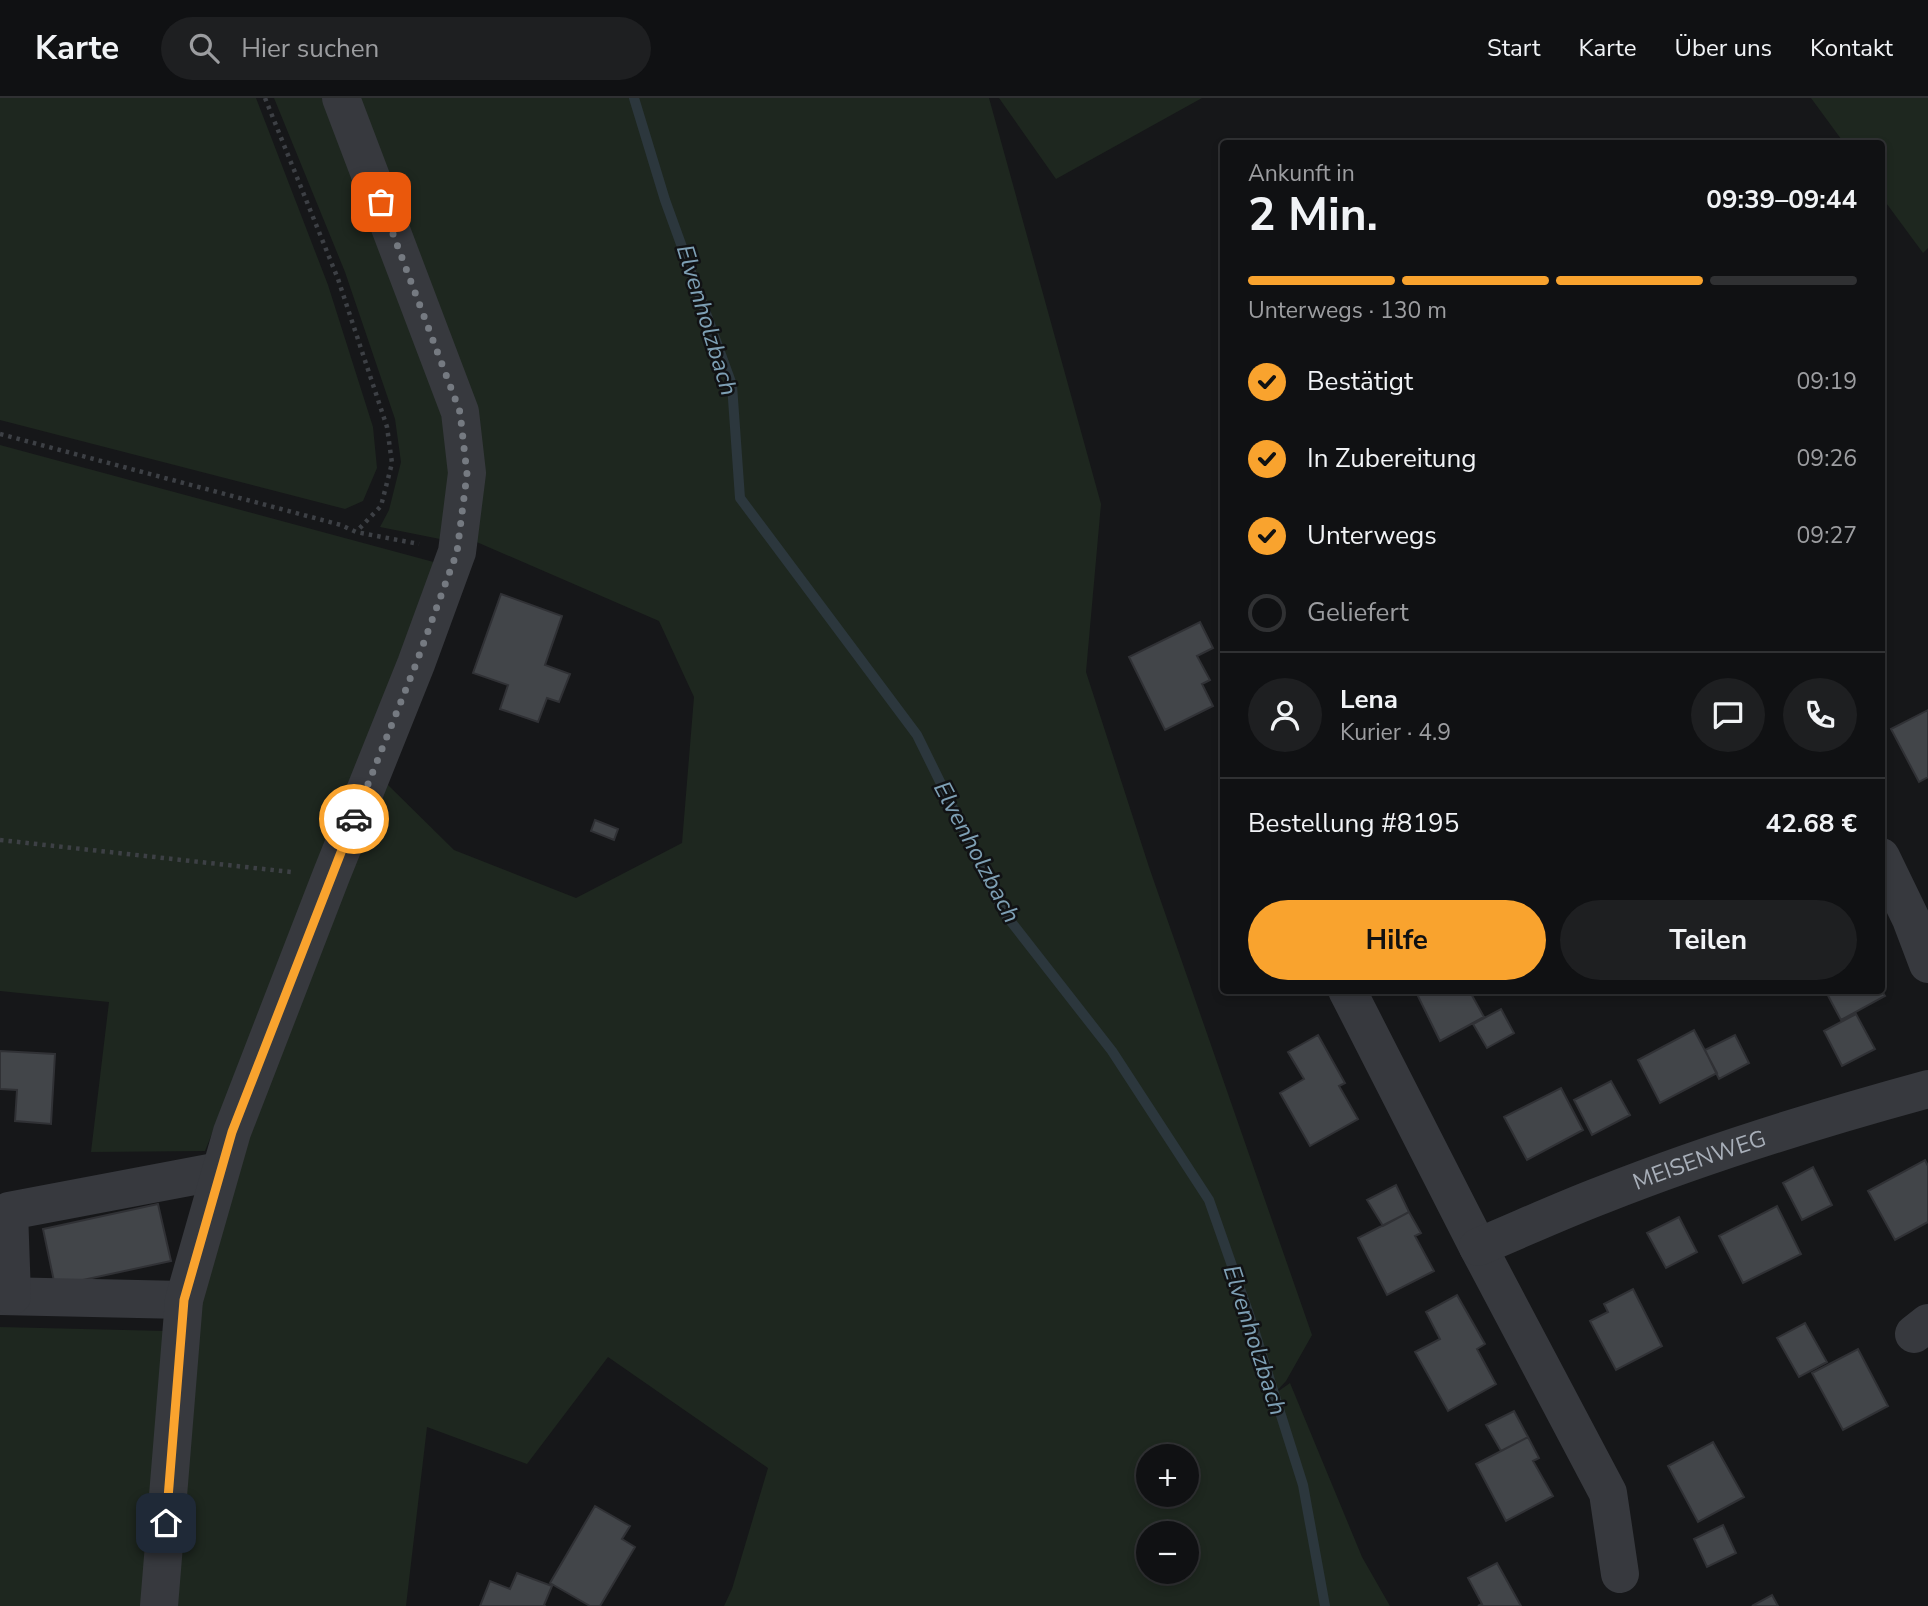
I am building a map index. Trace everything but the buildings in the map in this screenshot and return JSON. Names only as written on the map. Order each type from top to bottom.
[{"type":"street","points":[[159,1606],[184,1300],[232,1132],[416,664],[457,552],[467,474],[460,412],[341,98]]},
{"type":"street","points":[[1885,866],[1911,919],[1928,964]]},
{"type":"street","points":[[1349,994],[1608,1493],[1620,1574]]},
{"type":"street","name":"MEISENWEG","points":[[1478,1247],[1602,1195],[1728,1149],[1841,1112],[1928,1089]]},
{"type":"street","points":[[184,1300],[6,1296],[9,1211],[220,1171]]},
{"type":"path","points":[[265,98],[338,279],[387,427],[392,463],[381,506],[356,531]]},
{"type":"path","points":[[0,434],[356,531],[457,552]]},
{"type":"path","points":[[0,840],[331,876]]},
{"type":"shaded area","points":[[0,98],[256,98],[328,285],[373,427],[377,468],[363,501],[345,509],[0,420]]},
{"type":"shaded area","points":[[274,98],[322,98],[446,426],[452,482],[445,540],[380,527],[389,510],[401,462],[395,419],[345,272]]},
{"type":"shaded area","points":[[359,98],[989,98],[1101,504],[1086,672],[1149,867],[1312,1335],[1286,1381],[1273,1395],[1290,1383],[1362,1557],[1390,1606],[724,1606],[732,1589],[768,1468],[608,1357],[527,1464],[427,1427],[406,1606],[170,1606],[193,1328],[223,1189],[386,783],[454,850],[576,898],[682,843],[694,697],[659,621],[472,540],[481,459]]},
{"type":"shaded area","points":[[999,98],[1202,98],[1056,179]]},
{"type":"shaded area","points":[[1811,98],[1928,98],[1928,248],[1923,253],[1885,201],[1885,140],[1842,140]]},
{"type":"shaded area","points":[[0,445],[441,564],[205,1151],[91,1152],[109,1002],[0,991]]},
{"type":"shaded area","points":[[0,1327],[166,1331],[152,1606],[0,1606]]},
{"type":"waterway","name":"Elvenholzbach","points":[[634,98],[665,200],[732,385],[740,498],[917,735],[1005,914],[1112,1051],[1209,1200],[1251,1320],[1303,1485],[1325,1606]]},
{"type":"way so far","points":[[354,819],[457,552],[467,474],[460,412],[381,202]]},
{"type":"route","points":[[166,1523],[184,1300],[232,1132],[354,819]]}]
